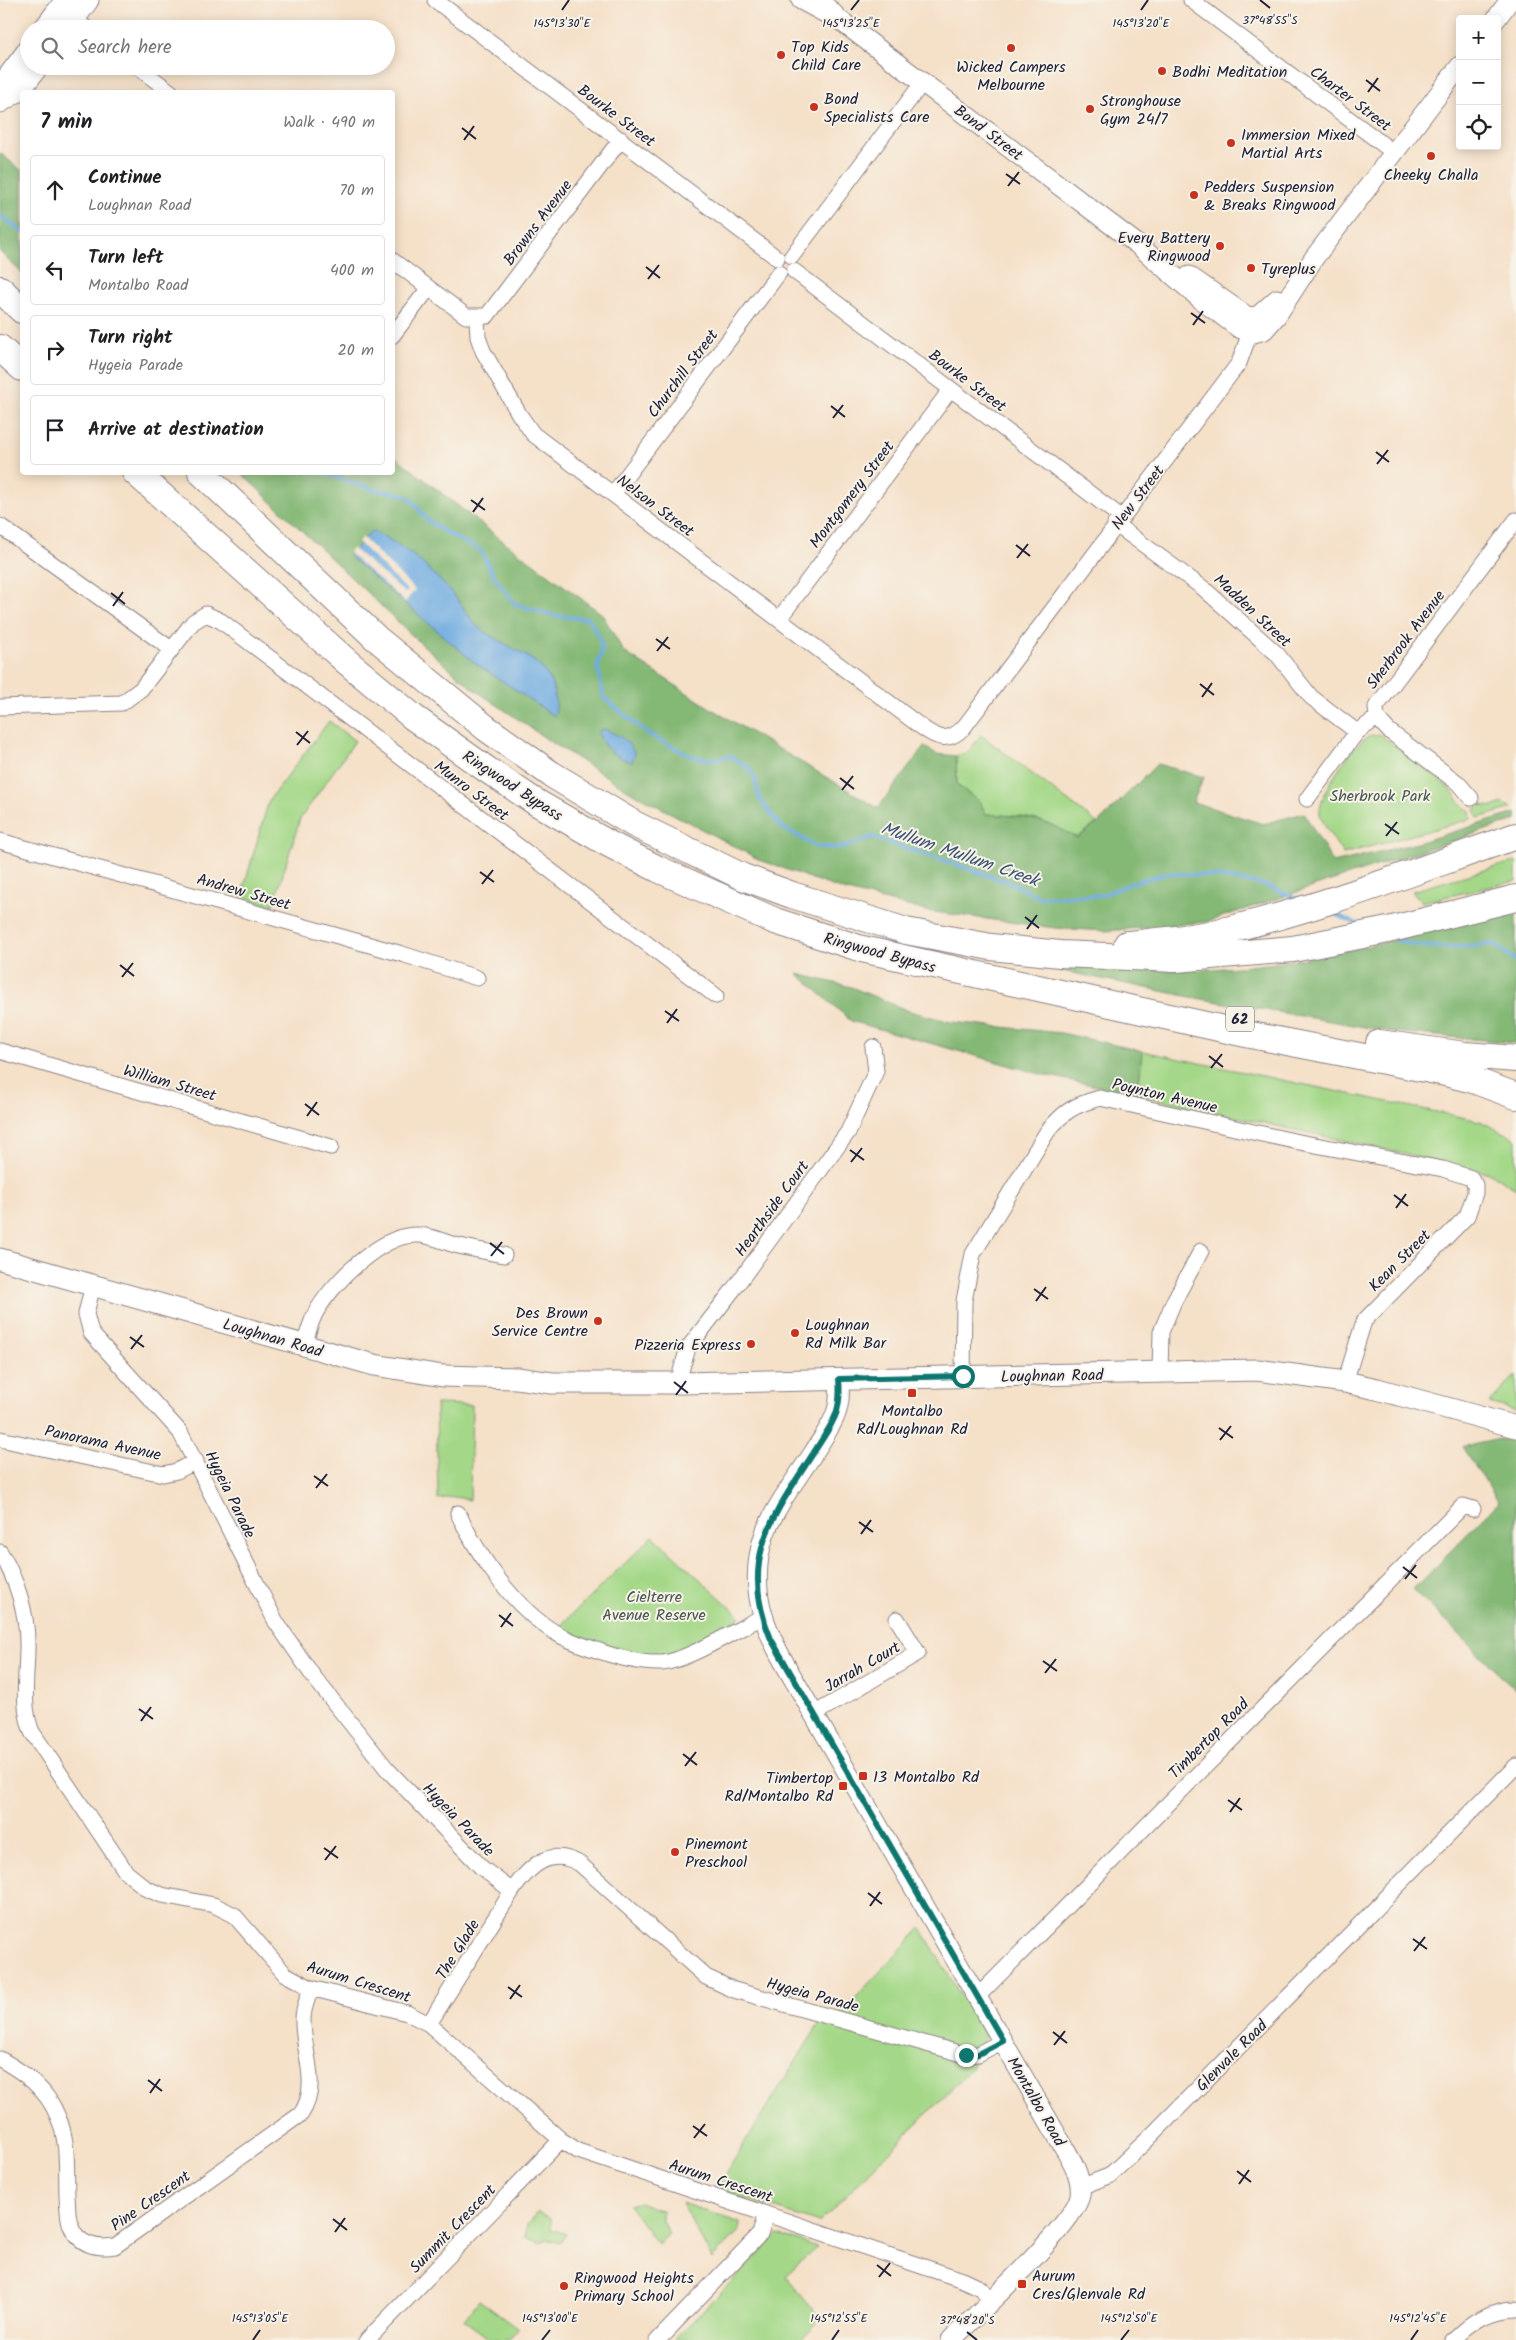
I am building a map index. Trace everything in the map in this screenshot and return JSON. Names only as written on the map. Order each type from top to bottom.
[{"type":"highway","points":[[0,289],[20,308]]},
{"type":"highway","points":[[0,348],[20,366]]},
{"type":"highway","name":"Ringwood Bypass","points":[[138,475],[379,690],[446,742],[534,800],[609,844],[658,869],[775,920],[862,949],[964,972]]},
{"type":"highway","name":"Ringwood Bypass","points":[[204,475],[376,638],[486,728],[551,774],[634,824],[703,859],[743,877],[840,910]]},
{"type":"highway","points":[[1377,886],[1404,874],[1516,836]]},
{"type":"highway","points":[[840,910],[972,935],[1062,945],[1140,942],[1192,937],[1243,926],[1377,886],[1466,869],[1516,855]]},
{"type":"highway","points":[[840,910],[906,931],[990,948],[1060,954],[1176,959],[1293,950],[1438,918],[1516,898]]},
{"type":"highway","points":[[964,972],[1246,1034],[1449,1074],[1473,1080],[1516,1096]]},
{"type":"highway","name":"62","points":[[964,972],[1390,1044],[1516,1060]]},
{"type":"main road","points":[[51,20],[66,0]]},
{"type":"main road","points":[[79,20],[88,0]]},
{"type":"main road","points":[[0,101],[8,77],[20,61]]},
{"type":"main road","points":[[0,101],[21,89],[31,75]]},
{"type":"main road","name":"Loughnan Road","points":[[0,1259],[374,1365],[415,1373],[453,1377],[517,1378],[552,1384]]},
{"type":"main road","name":"Loughnan Road","points":[[0,1271],[350,1369],[402,1381],[439,1386],[515,1390],[552,1384],[681,1383],[1257,1370],[1345,1382],[1516,1427]]},
{"type":"street","name":"Bourke Street","points":[[435,0],[951,389],[1118,521]]},
{"type":"street","name":"Bond Street","points":[[801,0],[841,21]]},
{"type":"street","name":"Bond Street","points":[[819,0],[841,21],[1137,244],[1204,302],[1251,321]]},
{"type":"street","name":"Charter Street","points":[[1191,0],[1394,152]]},
{"type":"street","points":[[1499,15],[1510,0]]},
{"type":"street","points":[[1251,321],[1253,333],[1264,330],[1277,315],[1314,258],[1456,71]]},
{"type":"street","points":[[148,75],[168,90]]},
{"type":"street","name":"Churchill Street","points":[[613,494],[923,82]]},
{"type":"street","name":"Browns Avenue","points":[[477,318],[487,316],[499,301],[620,139]]},
{"type":"street","name":"Bond Street","points":[[1137,244],[1189,276],[1251,321]]},
{"type":"street","points":[[395,262],[466,316],[477,318]]},
{"type":"street","points":[[395,332],[430,288]]},
{"type":"street","name":"Nelson Street","points":[[477,318],[478,337],[483,351],[527,427],[930,733],[936,737],[948,738]]},
{"type":"street","name":"New Street","points":[[948,738],[956,735],[964,727],[1239,363],[1248,338],[1251,321]]},
{"type":"street","name":"Montgomery Street","points":[[779,619],[951,389]]},
{"type":"street","name":"Sherbrook Avenue","points":[[1377,718],[1376,707],[1516,520]]},
{"type":"street","name":"Madden Street","points":[[1118,521],[1203,588],[1277,654],[1311,697],[1357,732]]},
{"type":"street","points":[[0,526],[172,649],[141,689],[122,703],[0,707]]},
{"type":"street","name":"Munro Street","points":[[172,649],[194,622],[206,614],[221,621],[716,996]]},
{"type":"street","points":[[1307,799],[1357,732],[1377,718],[1389,731],[1458,782],[1471,798]]},
{"type":"street","name":"Andrew Street","points":[[0,841],[402,954],[477,978]]},
{"type":"street","name":"Hearthside Court","points":[[681,1383],[681,1371],[688,1348],[733,1290],[848,1132],[876,1071],[873,1047]]},
{"type":"street","name":"William Street","points":[[0,1051],[330,1147]]},
{"type":"street","name":"Poynton Avenue","points":[[963,1376],[964,1301],[973,1254],[1047,1132],[1060,1116],[1077,1105],[1100,1098],[1294,1141],[1460,1173]]},
{"type":"street","name":"Kean Street","points":[[1345,1382],[1364,1321],[1467,1216],[1472,1206],[1475,1185],[1471,1178],[1460,1173]]},
{"type":"street","points":[[304,1346],[316,1313],[328,1295],[354,1268],[388,1243],[404,1236],[420,1235],[466,1248],[504,1255]]},
{"type":"street","points":[[1160,1372],[1161,1332],[1174,1300],[1201,1250]]},
{"type":"street","name":"Hygeia Parade","points":[[90,1297],[86,1314],[91,1333],[180,1432],[276,1622],[313,1676],[387,1769],[482,1868],[512,1891],[527,1871],[542,1860],[568,1858],[580,1864],[691,1965],[714,1982],[734,1990],[966,2055],[978,2054],[1003,2041]]},
{"type":"street","name":"Montalbo Road","points":[[839,1379],[839,1411],[766,1532],[757,1572],[762,1617],[771,1639],[1072,2162],[1080,2187]]},
{"type":"street","name":"Panorama Avenue","points":[[0,1439],[163,1474],[196,1461]]},
{"type":"street","name":"Timbertop Road","points":[[978,1996],[1465,1504]]},
{"type":"street","points":[[458,1513],[473,1544],[500,1580],[534,1617],[563,1637],[616,1657],[662,1663],[689,1655],[762,1617]]},
{"type":"street","name":"Aurum Crescent","points":[[0,1552],[10,1567],[25,1619],[27,1645],[25,1707],[30,1727],[42,1749],[126,1872],[147,1889],[162,1895],[214,1905],[234,1914],[285,1974],[311,1988],[407,2013],[429,2024],[561,2140],[578,2151],[963,2280],[980,2288],[992,2299]]},
{"type":"street","name":"Jarrah Court","points":[[814,1714],[918,1653],[897,1619]]},
{"type":"street","name":"Glenvale Road","points":[[1080,2187],[1108,2176],[1141,2146],[1516,1766]]},
{"type":"street","name":"The Glade","points":[[429,2024],[512,1891]]},
{"type":"street","name":"Pine Crescent","points":[[0,2059],[32,2080],[45,2094],[58,2116],[64,2137],[68,2214],[75,2234],[92,2246],[104,2248],[115,2246],[301,2114],[310,2096],[311,2082],[303,2019],[311,1988]]},
{"type":"street","name":"Summit Crescent","points":[[367,2340],[561,2140]]},
{"type":"street","points":[[950,2340],[1060,2229],[1078,2203],[1080,2187]]},
{"type":"street","points":[[658,2340],[760,2234],[766,2214]]},
{"type":"street","points":[[1453,2340],[1479,2319],[1497,2311],[1516,2309]]},
{"type":"green space","points":[[0,153],[20,169],[20,271],[0,252]]},
{"type":"green space","points":[[395,457],[499,538],[602,614],[624,652],[715,711],[878,808],[924,747],[937,754],[956,756],[957,785],[980,802],[986,814],[1033,819],[1053,826],[1077,838],[1098,823],[1157,764],[1204,777],[1193,802],[1263,824],[1304,813],[1333,863],[1417,843],[1516,813],[1516,820],[1206,922],[1106,931],[1055,928],[927,911],[843,890],[760,860],[631,792],[548,740],[471,687],[416,639],[243,475],[395,475]]},
{"type":"green space","points":[[329,721],[355,741],[300,819],[273,906],[241,897],[269,800]]},
{"type":"green space","name":"Sherbrook Park","points":[[1379,734],[1437,777],[1451,790],[1463,806],[1470,811],[1471,819],[1343,854],[1320,814],[1323,797],[1335,775],[1356,746],[1366,738]]},
{"type":"green space","points":[[981,735],[1097,823],[1077,838],[1053,826],[1033,819],[986,814],[980,802],[957,785],[956,756],[968,752]]},
{"type":"green space","points":[[1502,803],[1512,808],[1478,818],[1475,809],[1481,805],[1493,807]]},
{"type":"green space","points":[[1516,861],[1516,881],[1422,902],[1412,891]]},
{"type":"green space","points":[[1516,910],[1516,1043],[1394,1032],[1196,998],[1023,963],[1157,970],[1238,967],[1309,958],[1413,936]]},
{"type":"green space","points":[[798,974],[851,987],[909,1011],[951,1022],[1061,1033],[1142,1051],[1138,1095],[1040,1074],[851,1021]]},
{"type":"green space","points":[[1142,1051],[1480,1121],[1516,1139],[1516,1189],[1490,1173],[1138,1095]]},
{"type":"green space","points":[[1516,1375],[1516,1411],[1489,1403]]},
{"type":"green space","points":[[436,1404],[472,1405],[470,1500],[455,1497],[438,1499]]},
{"type":"green space","points":[[1500,1439],[1516,1444],[1516,1690],[1413,1589],[1499,1502],[1462,1447]]},
{"type":"green space","name":"Cielterre Avenue Reserve","points":[[653,1536],[741,1617],[683,1650],[662,1655],[637,1653],[592,1641],[560,1626]]},
{"type":"green space","points":[[921,1928],[985,2037],[971,2069],[819,2223],[716,2189],[821,2021],[842,2012]]},
{"type":"green space","points":[[640,2202],[662,2210],[662,2220],[669,2234],[658,2244],[629,2205]]},
{"type":"green space","points":[[682,2203],[740,2223],[739,2231],[712,2259]]},
{"type":"green space","points":[[538,2212],[551,2218],[551,2229],[566,2234],[560,2243],[547,2239],[540,2243],[525,2237],[527,2225]]},
{"type":"green space","points":[[778,2234],[817,2247],[785,2276],[821,2319],[800,2340],[674,2340]]},
{"type":"green space","points":[[479,2300],[518,2329],[509,2340],[491,2340],[464,2320]]},
{"type":"water","points":[[371,531],[395,543],[418,559],[457,599],[477,626],[525,655],[545,672],[552,684],[555,698],[556,711],[554,716],[475,663],[349,556]]},
{"type":"water","points":[[604,729],[630,745],[635,754],[632,762],[621,758],[606,747],[602,742],[599,731]]},
{"type":"pier","points":[[362,537],[415,590],[405,602],[349,553],[352,548],[405,593],[408,591],[358,542]]},
{"type":"waterway","name":"Mullum Mullum Creek","points":[[0,215],[20,230]]},
{"type":"waterway","name":"Mullum Mullum Creek","points":[[330,475],[372,489],[400,494],[411,499],[427,520],[443,531],[481,551],[495,578],[515,604],[551,615],[589,619],[602,646],[597,664],[604,698],[648,734],[691,756],[712,760],[730,756],[748,767],[755,778],[759,798],[780,826],[817,847],[841,848],[872,837],[1011,883],[1038,897],[1102,895],[1135,882],[1169,873],[1212,876],[1265,885],[1298,899]]},
{"type":"waterway","name":"Mullum Mullum Creek","points":[[1330,912],[1360,925]]},
{"type":"waterway","name":"Mullum Mullum Creek","points":[[1394,939],[1405,943],[1430,947],[1494,944],[1516,961]]},
{"type":"place","name":"Wicked Campers Melbourne","points":[[1011,48]]},
{"type":"place","name":"Top Kids Child Care","points":[[781,55]]},
{"type":"place","name":"Bodhi Meditation","points":[[1162,71]]},
{"type":"place","name":"Bond Specialists Care","points":[[814,107]]},
{"type":"place","name":"Stronghouse Gym 24/7","points":[[1090,109]]},
{"type":"place","name":"Immersion Mixed Martial Arts","points":[[1231,143]]},
{"type":"place","name":"Cheeky Challa","points":[[1431,156]]},
{"type":"place","name":"Pedders Suspension & Breaks Ringwood","points":[[1194,195]]},
{"type":"place","name":"Every Battery Ringwood","points":[[1220,246]]},
{"type":"place","name":"Tyreplus","points":[[1251,268]]},
{"type":"place","name":"Des Brown Service Centre","points":[[598,1321]]},
{"type":"place","name":"Loughnan Rd Milk Bar","points":[[795,1333]]},
{"type":"place","name":"Pizzeria Express","points":[[751,1344]]},
{"type":"place","name":"Montalbo Rd/Loughnan Rd","points":[[912,1393]]},
{"type":"place","name":"13 Montalbo Rd","points":[[863,1776]]},
{"type":"place","name":"Timbertop Rd/Montalbo Rd","points":[[843,1786]]},
{"type":"place","name":"Pinemont Preschool","points":[[675,1852]]},
{"type":"place","name":"Aurum Cres/Glenvale Rd","points":[[1022,2284]]},
{"type":"place","name":"Ringwood Heights Primary School","points":[[564,2286]]},
{"type":"route","points":[[963,1376],[839,1379],[839,1411],[775,1514],[766,1532],[757,1572],[762,1617],[771,1639],[1003,2041],[978,2054],[966,2055]]}]
